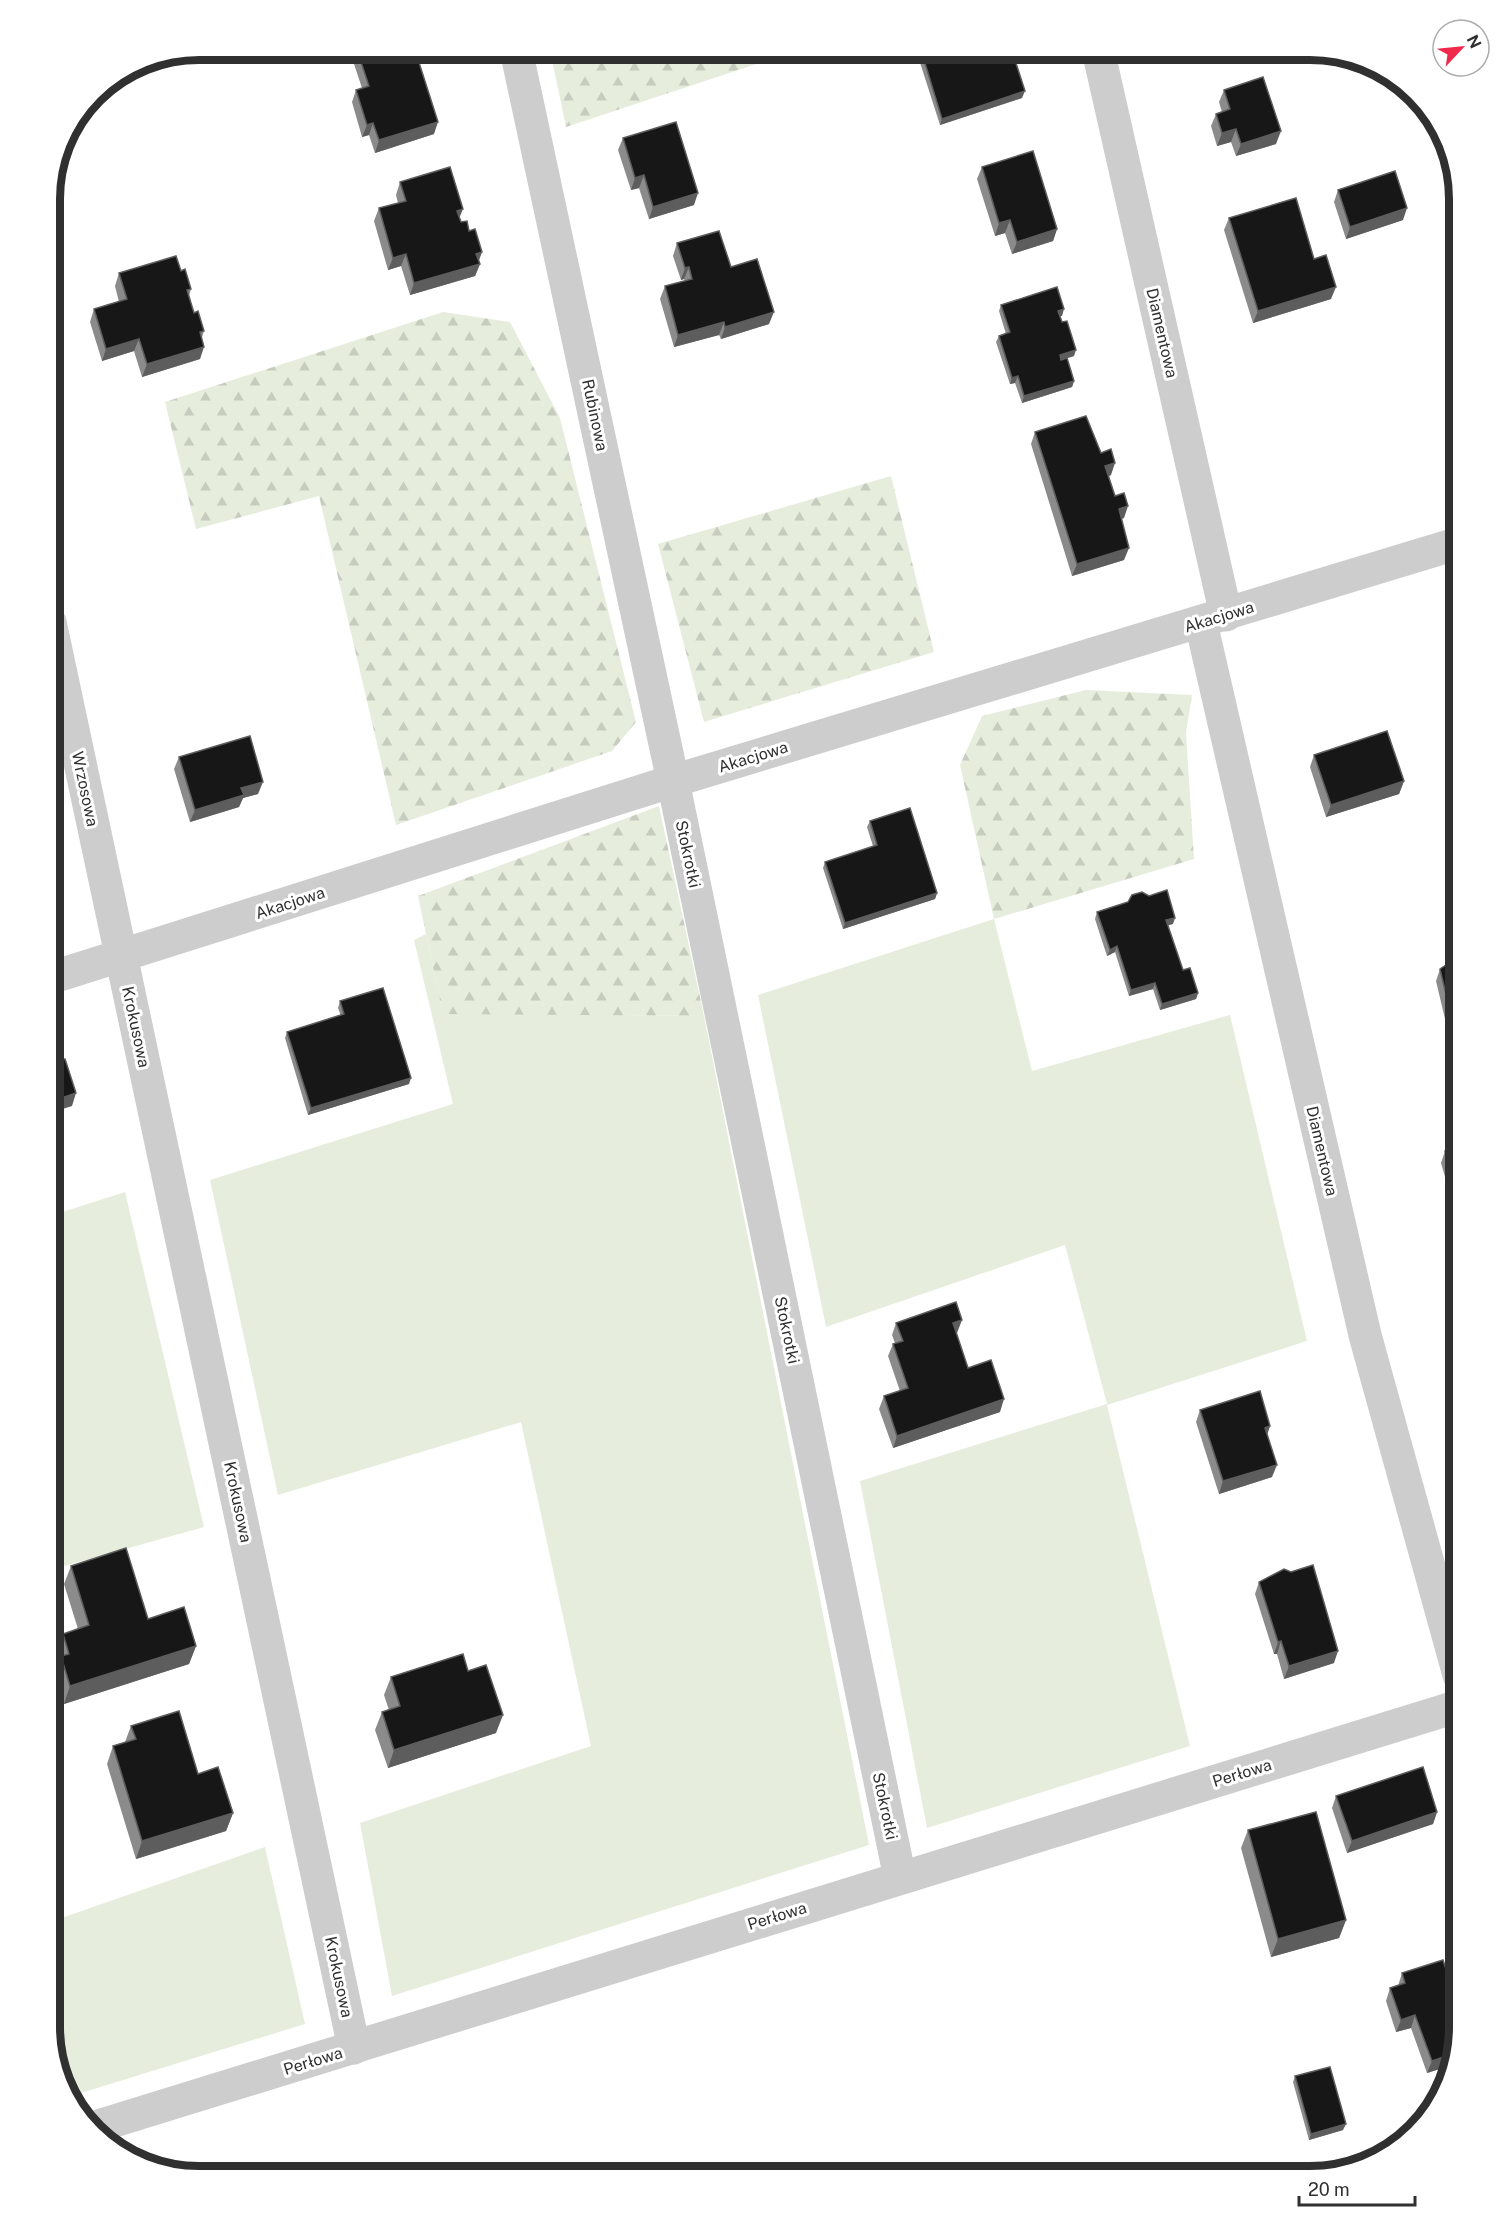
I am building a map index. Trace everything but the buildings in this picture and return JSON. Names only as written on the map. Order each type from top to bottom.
[{"type":"street","name":"Rubinowa","points":[[518,60],[673,781]]},
{"type":"street","name":"Diamentowa","points":[[1100,60],[1213,619],[1365,1335],[1449,1636]]},
{"type":"street","name":"Akacjowa","points":[[60,975],[673,781],[1449,546]]},
{"type":"street","name":"Wrzosowa","points":[[60,669],[121,956]]},
{"type":"street","name":"Stokrotki","points":[[673,781],[900,1878]]},
{"type":"street","name":"Krokusowa","points":[[121,956],[354,2048]]},
{"type":"street","name":"Perłowa","points":[[101,2125],[1449,1709]]},
{"type":"green space","points":[[552,60],[769,60],[566,127]]},
{"type":"green space","points":[[443,312],[510,322],[560,418],[636,722],[612,751],[396,825],[319,496],[196,529],[165,402]]},
{"type":"green space","points":[[891,476],[934,652],[704,722],[658,544]]},
{"type":"green space","points":[[1086,690],[1192,695],[1186,733],[1194,859],[994,919],[960,765],[982,716]]},
{"type":"green space","points":[[659,806],[704,1016],[443,1014],[418,896]]},
{"type":"green space","points":[[994,919],[1032,1071],[1230,1015],[1307,1341],[1107,1405],[1190,1746],[927,1828],[860,1481],[1107,1404],[1065,1245],[826,1327],[758,995]]},
{"type":"green space","points":[[426,934],[443,1013],[704,1016],[869,1845],[392,1996],[360,1823],[591,1746],[521,1422],[278,1495],[210,1180],[453,1104],[414,940]]},
{"type":"green space","points":[[125,1192],[204,1527],[60,1567],[60,1213]]},
{"type":"green space","points":[[265,1847],[305,2024],[78,2094],[65,2063],[61,2045],[60,1919]]}]
